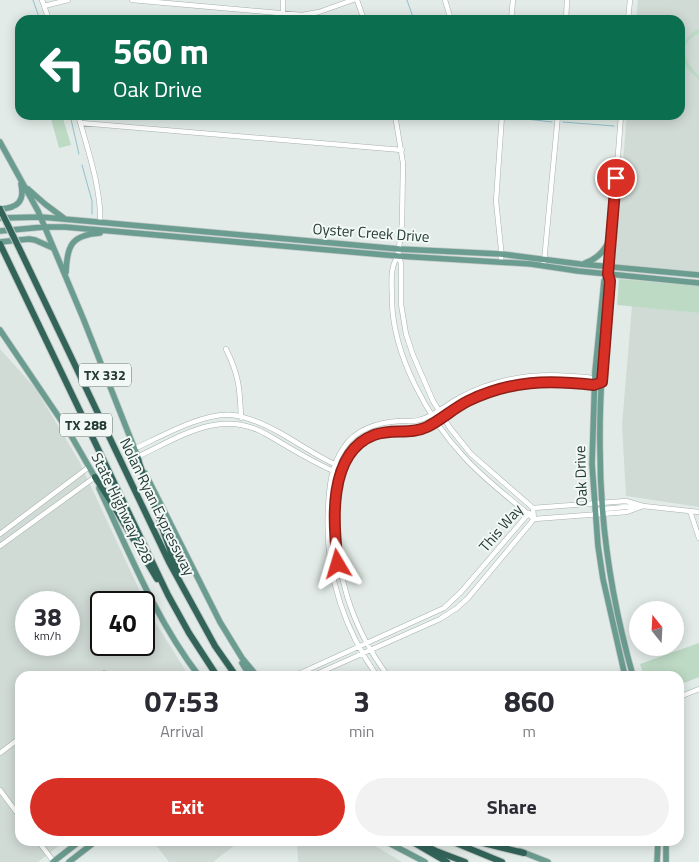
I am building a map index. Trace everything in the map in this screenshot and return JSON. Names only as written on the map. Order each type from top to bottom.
[{"type":"highway","name":"Nolan Ryan Expressway","points":[[0,209],[184,590],[215,646],[232,671]]},
{"type":"highway","name":"Nolan Ryan Expressway","points":[[0,243],[168,594],[183,623],[214,671]]},
{"type":"highway","points":[[137,457],[184,590]]},
{"type":"highway","points":[[94,477],[110,500],[156,578],[168,594]]},
{"type":"highway","points":[[420,846],[447,862]]},
{"type":"highway","points":[[426,846],[465,862]]},
{"type":"highway","points":[[463,846],[502,862]]},
{"type":"highway","points":[[495,846],[524,853]]},
{"type":"main road","points":[[0,142],[41,217]]},
{"type":"main road","points":[[0,209],[11,208],[20,201],[23,191],[20,177]]},
{"type":"main road","points":[[25,185],[45,204],[65,219]]},
{"type":"main road","name":"Oyster Creek Drive","points":[[0,218],[41,217],[399,249],[501,254],[580,264],[699,275]]},
{"type":"main road","name":"TX 332","points":[[41,217],[66,275],[137,457]]},
{"type":"main road","name":"Oyster Creek Drive","points":[[0,231],[44,227],[108,231],[398,256],[501,262],[699,283]]},
{"type":"main road","points":[[66,275],[67,255],[73,242],[84,235],[108,231]]},
{"type":"main road","points":[[580,264],[596,258],[604,250],[611,237]]},
{"type":"main road","points":[[0,243],[29,239],[53,248]]},
{"type":"main road","name":"Oak Drive","points":[[608,274],[604,280],[595,382],[592,464],[603,579],[624,671]]},
{"type":"main road","name":"Oak Drive","points":[[608,274],[610,281],[602,382],[600,447],[603,509],[611,579],[620,629],[632,671]]},
{"type":"main road","name":"State Highway 228","points":[[0,330],[69,432],[94,477],[158,613],[195,671]]},
{"type":"main road","points":[[137,457],[220,623],[252,671]]},
{"type":"main road","points":[[242,658],[242,663],[247,671]]},
{"type":"main road","points":[[53,862],[74,846]]},
{"type":"main road","points":[[70,862],[90,846]]},
{"type":"main road","points":[[394,846],[424,862]]},
{"type":"main road","points":[[506,846],[548,862]]},
{"type":"main road","points":[[657,862],[658,846]]},
{"type":"main road","points":[[666,846],[666,862]]},
{"type":"main road","points":[[657,853],[666,853]]},
{"type":"street","points":[[42,0],[47,15]]},
{"type":"street","points":[[44,6],[68,0]]},
{"type":"street","points":[[132,0],[302,15],[319,12],[355,0],[362,15]]},
{"type":"street","points":[[283,14],[284,0]]},
{"type":"street","points":[[445,0],[450,15]]},
{"type":"street","points":[[512,15],[513,0]]},
{"type":"street","points":[[566,15],[567,0]]},
{"type":"street","points":[[628,15],[630,0]]},
{"type":"street","points":[[79,120],[97,192],[100,207],[100,223]]},
{"type":"street","points":[[396,120],[402,150],[403,188],[398,256],[406,334],[412,355],[438,410],[471,454],[533,508],[595,503],[603,509],[627,512],[643,506]]},
{"type":"street","points":[[501,262],[496,201],[502,120]]},
{"type":"street","points":[[544,266],[558,120]]},
{"type":"street","name":"Oak Drive","points":[[608,274],[621,120]]},
{"type":"street","points":[[80,123],[402,150]]},
{"type":"street","points":[[398,256],[394,262],[392,308],[404,357],[418,391],[464,458],[528,514],[534,519],[596,516],[603,509],[626,501],[643,506],[699,512]]},
{"type":"street","points":[[392,308],[402,304]]},
{"type":"street","points":[[226,349],[237,375],[240,392],[241,424]]},
{"type":"street","points":[[374,671],[359,647],[341,607],[330,565],[327,530],[329,488],[333,471],[344,447],[367,428],[387,422],[418,421],[458,398],[482,387],[518,377],[541,375],[595,382]]},
{"type":"street","points":[[385,671],[366,644],[350,606],[338,564],[335,526],[337,487],[343,468],[352,452],[368,438],[388,431],[421,430],[477,397],[518,384],[602,382]]},
{"type":"street","points":[[134,449],[207,418],[231,415],[267,426],[308,451],[343,468]]},
{"type":"street","points":[[207,418],[208,425]]},
{"type":"street","points":[[137,457],[208,425],[224,422],[241,424],[265,433],[314,463],[341,474]]},
{"type":"street","points":[[265,433],[267,426]]},
{"type":"street","points":[[165,435],[168,442]]},
{"type":"street","points":[[0,534],[89,467]]},
{"type":"street","points":[[0,545],[94,477]]},
{"type":"street","points":[[73,479],[80,481],[80,487]]},
{"type":"street","name":"This Way","points":[[305,671],[434,614],[452,602],[533,508]]},
{"type":"street","name":"This Way","points":[[324,671],[440,619],[456,609],[468,598],[534,519],[533,508]]},
{"type":"street","points":[[690,511],[699,538]]},
{"type":"street","points":[[684,695],[699,689]]},
{"type":"street","points":[[0,753],[15,742]]},
{"type":"street","points":[[0,790],[15,810]]},
{"type":"street","points":[[42,846],[53,862]]},
{"type":"shaded area","points":[[638,0],[699,0],[699,272],[614,264],[627,120],[685,120],[685,15],[636,15]]},
{"type":"shaded area","points":[[632,306],[699,313],[699,507],[626,496],[622,425]]},
{"type":"shaded area","points":[[0,349],[36,389],[79,461],[140,591],[90,591],[90,656],[155,656],[155,622],[186,671],[15,671],[15,846],[59,846],[38,862],[0,862]]},
{"type":"shaded area","points":[[157,846],[234,846],[213,862],[169,862]]},
{"type":"shaded area","points":[[297,846],[375,846],[402,862],[298,862]]},
{"type":"green space","points":[[699,29],[699,33],[687,42],[685,48],[686,39]]},
{"type":"green space","points":[[685,53],[690,65],[699,76],[699,80],[685,65]]},
{"type":"green space","points":[[51,120],[64,120],[71,145],[59,148]]},
{"type":"green space","points":[[619,279],[699,286],[699,313],[617,305]]},
{"type":"green space","points":[[699,643],[699,677],[684,683],[684,671],[642,671],[640,664],[662,656],[684,656],[684,648]]},
{"type":"waterway","points":[[33,0],[38,15]]},
{"type":"waterway","points":[[407,0],[412,15]]},
{"type":"waterway","points":[[71,120],[79,154]]},
{"type":"waterway","points":[[535,120],[552,122]]},
{"type":"waterway","points":[[563,122],[614,126]]},
{"type":"waterway","points":[[82,165],[92,201],[92,214]]},
{"type":"route","points":[[338,564],[335,541],[337,487],[348,458],[362,442],[374,435],[388,431],[421,430],[469,401],[507,386],[530,382],[564,382],[594,385],[602,382],[616,178]]}]
